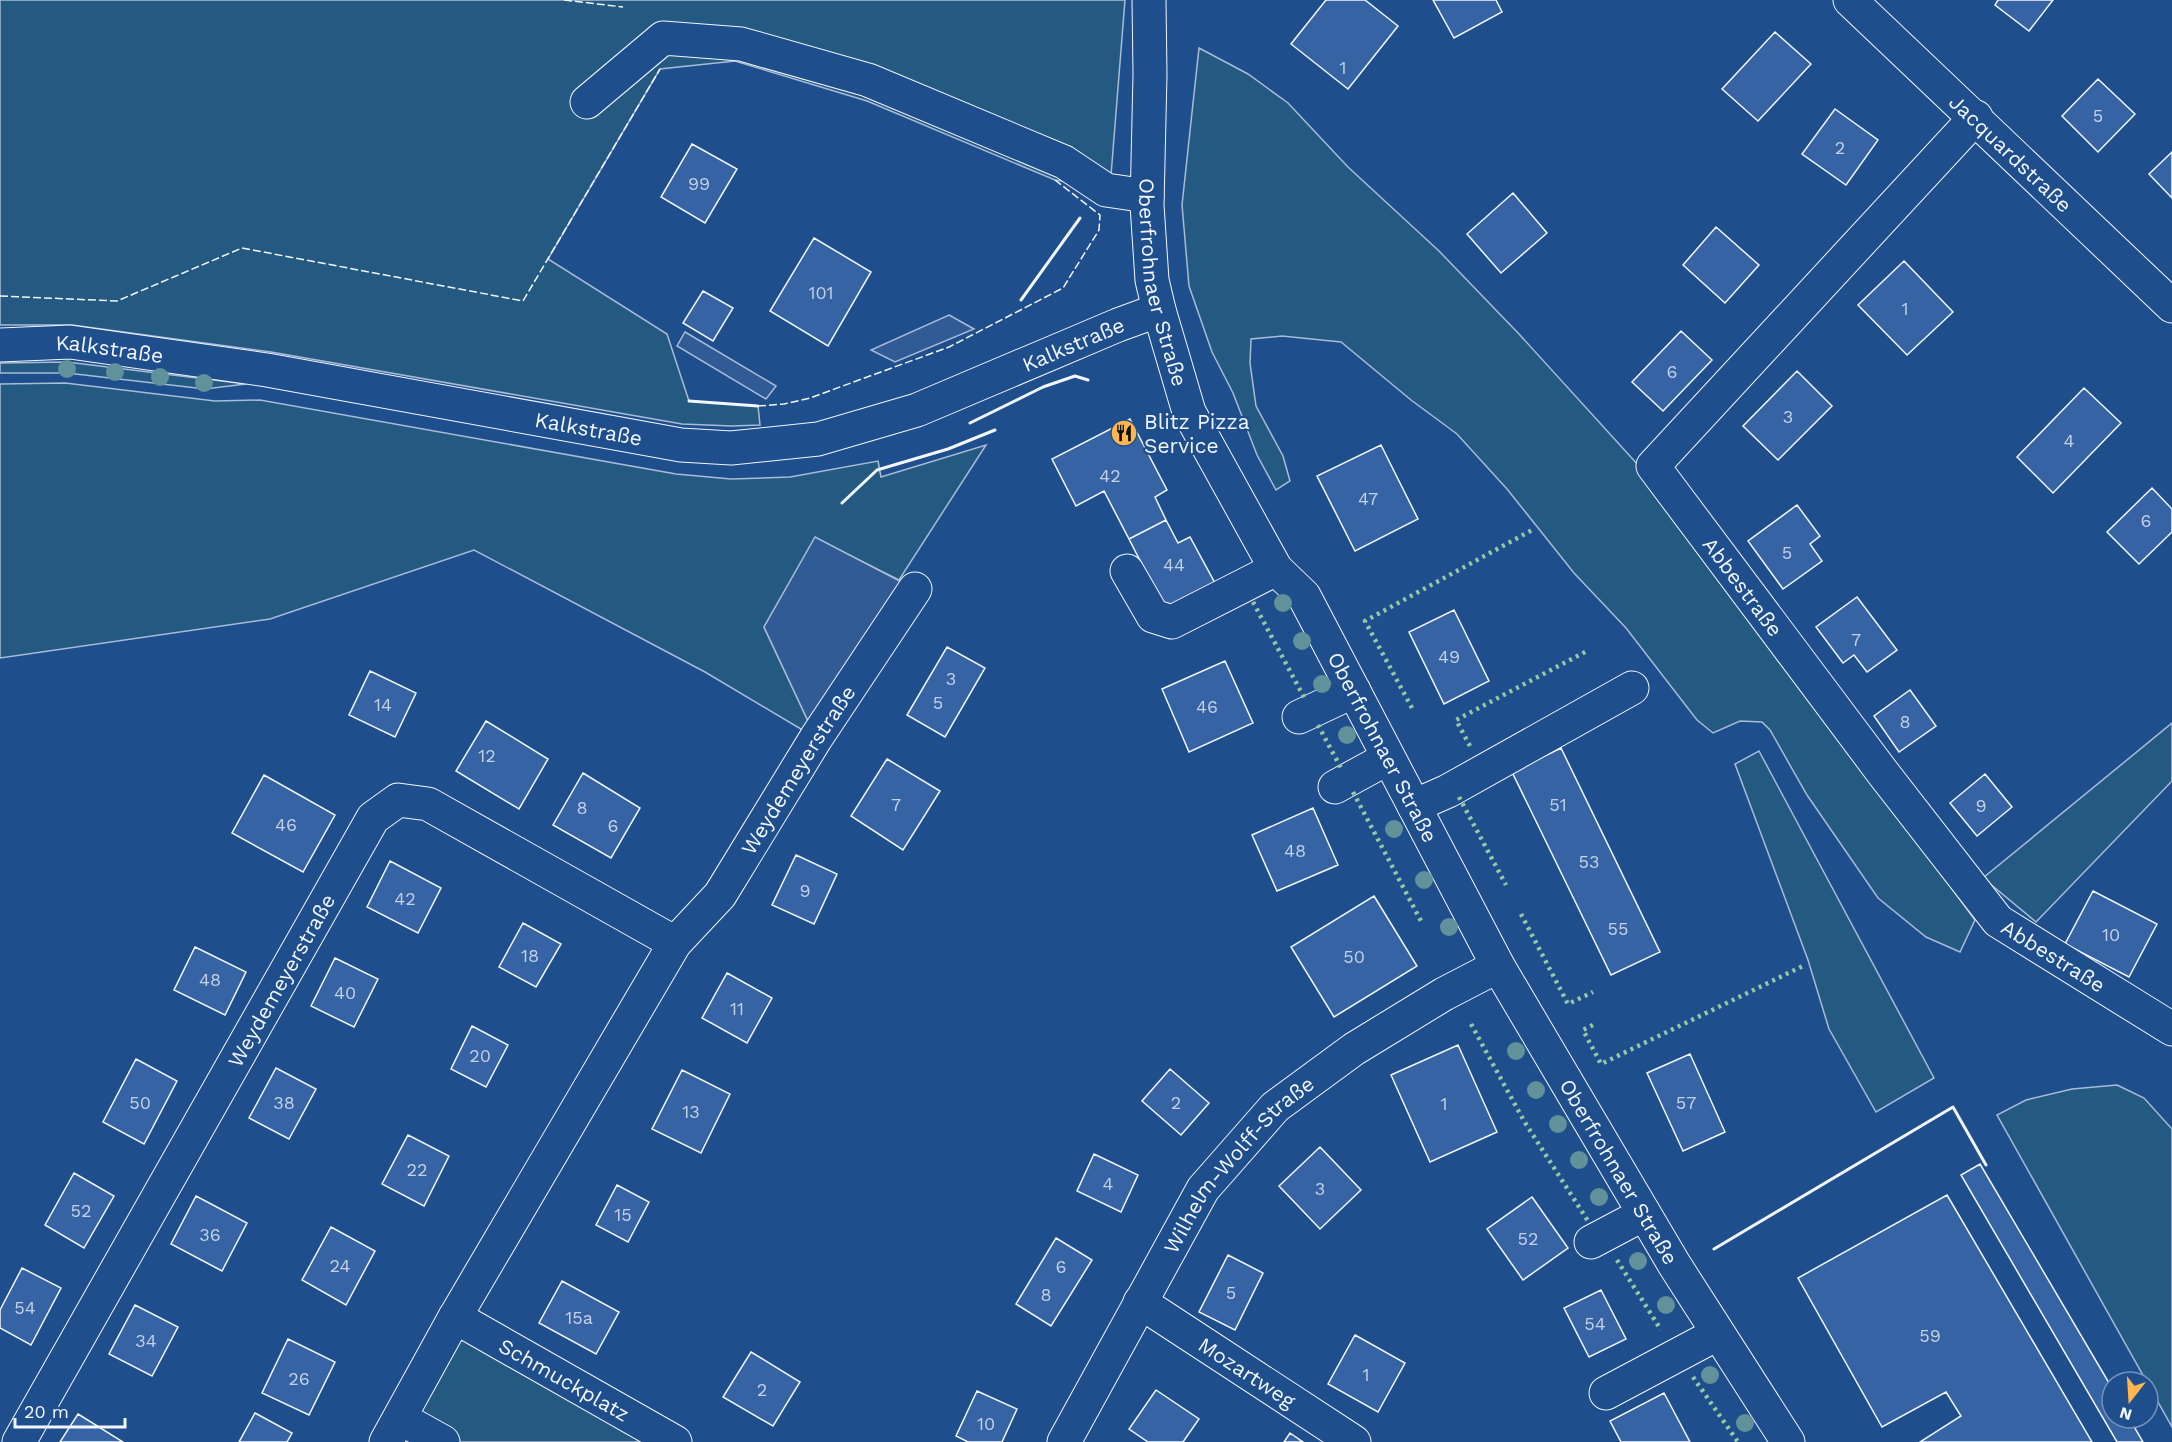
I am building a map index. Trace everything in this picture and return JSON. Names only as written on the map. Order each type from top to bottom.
[{"type":"street","name":"Oberfrohnaer Straße","points":[[1149,0],[1147,196],[1152,280],[1189,412],[1276,569],[1304,596],[1498,966],[1717,1334],[1788,1442]]},
{"type":"street","name":"Jacquardstraße","points":[[1850,0],[1976,117],[2172,306]]},
{"type":"street","points":[[587,102],[663,38],[741,44],[868,80],[1064,162],[1106,190],[1147,196]]},
{"type":"street","name":"Abbestraße","points":[[1976,117],[1653,466],[1883,773],[1998,921],[2172,1029]]},
{"type":"street","name":"Kalkstraße","points":[[0,345],[70,342],[244,367],[681,445],[731,448],[818,439],[917,410],[1159,310]]},
{"type":"street","points":[[1127,571],[1153,616],[1172,622],[1276,569]]},
{"type":"street","name":"Weydemeyerstraße","points":[[393,1430],[456,1317],[675,942],[720,895],[816,738],[915,589]]},
{"type":"street","points":[[1414,806],[1448,791],[1632,688]]},
{"type":"street","points":[[1299,717],[1354,691]]},
{"type":"street","points":[[1335,787],[1388,758]]},
{"type":"street","name":"Weydemeyerstraße","points":[[19,1442],[374,818],[398,800],[428,804],[675,942]]},
{"type":"street","name":"Wilhelm-Wolff-Straße","points":[[1064,1442],[1203,1189],[1275,1107],[1354,1049],[1443,994],[1498,966]]},
{"type":"street","points":[[1591,1242],[1644,1214]]},
{"type":"street","name":"Mozartweg","points":[[1140,1302],[1354,1442]]},
{"type":"street","name":"Schmuckplatz","points":[[456,1317],[675,1442]]},
{"type":"street","points":[[1606,1393],[1717,1334]]},
{"type":"street","points":[[393,1430],[443,1442]]},
{"type":"shaded area","points":[[0,0],[1125,0],[1110,188],[1055,180],[867,101],[735,61],[660,69],[548,259],[667,334],[689,401],[758,406],[760,425],[682,424],[271,352],[72,325],[0,325]]},
{"type":"shaded area","points":[[1199,48],[1248,74],[1288,103],[1348,167],[1439,251],[1519,334],[1649,477],[1975,920],[1960,952],[1926,937],[1878,898],[1807,795],[1770,730],[1762,722],[1740,721],[1713,733],[1697,720],[1626,628],[1574,573],[1507,489],[1457,434],[1411,400],[1341,342],[1282,336],[1251,339],[1250,363],[1256,406],[1283,456],[1290,481],[1276,490],[1257,455],[1233,393],[1212,352],[1189,286],[1182,205]]},
{"type":"shaded area","points":[[949,315],[974,329],[895,362],[871,350]]},
{"type":"shaded area","points":[[685,332],[776,386],[766,399],[677,346]]},
{"type":"shaded area","points":[[67,362],[246,384],[205,389],[67,373],[0,373],[0,363]]},
{"type":"shaded area","points":[[65,383],[215,401],[260,400],[676,474],[731,479],[790,477],[878,461],[881,477],[986,445],[899,580],[815,538],[764,627],[816,738],[705,672],[474,550],[270,619],[0,658],[0,384]]},
{"type":"shaded area","points":[[815,537],[915,589],[816,738],[764,627]]},
{"type":"shaded area","points":[[2172,723],[2172,781],[2036,922],[1983,878]]},
{"type":"shaded area","points":[[1759,751],[1934,1078],[1876,1112],[1829,1029],[1808,960],[1735,764]]},
{"type":"shaded area","points":[[2117,1085],[2144,1098],[2172,1129],[2172,1427],[2160,1406],[2160,1370],[2140,1370],[1997,1115],[2026,1100],[2072,1089]]},
{"type":"shaded area","points":[[455,1317],[675,1442],[443,1442],[400,1418]]},
{"type":"building","points":[[1326,0],[1365,0],[1398,26],[1348,89],[1291,44]]},
{"type":"building","points":[[1433,0],[1496,0],[1502,12],[1454,38]]},
{"type":"building","points":[[1998,0],[2053,0],[2029,31],[1995,5]]},
{"type":"building","points":[[1775,32],[1811,64],[1758,121],[1722,89]]},
{"type":"building","points":[[2098,79],[2135,114],[2098,152],[2062,116]]},
{"type":"building","points":[[1835,109],[1878,140],[1846,185],[1802,154]]},
{"type":"building","points":[[692,144],[737,169],[705,223],[661,197]]},
{"type":"building","points":[[2172,152],[2172,198],[2149,174]]},
{"type":"building","points":[[1513,193],[1547,233],[1501,273],[1467,234]]},
{"type":"building","points":[[1716,227],[1759,265],[1725,303],[1683,265]]},
{"type":"building","points":[[814,238],[871,272],[828,346],[770,311]]},
{"type":"building","points":[[1904,261],[1953,312],[1907,355],[1858,305]]},
{"type":"building","points":[[703,291],[733,308],[713,341],[683,323]]},
{"type":"building","points":[[1681,331],[1712,360],[1663,411],[1632,382]]},
{"type":"building","points":[[1797,371],[1832,406],[1778,460],[1743,426]]},
{"type":"building","points":[[2084,388],[2121,423],[2053,493],[2017,457]]},
{"type":"building","points":[[1130,419],[1167,490],[1155,497],[1166,520],[1129,539],[1104,491],[1076,506],[1052,459]]},
{"type":"building","points":[[1381,445],[1418,519],[1355,551],[1317,476]]},
{"type":"building","points":[[2152,488],[2172,509],[2172,532],[2139,564],[2107,532]]},
{"type":"building","points":[[1797,505],[1820,536],[1810,544],[1822,561],[1783,589],[1748,541]]},
{"type":"building","points":[[1166,520],[1178,543],[1190,537],[1216,585],[1166,611],[1129,539]]},
{"type":"building","points":[[1857,597],[1897,650],[1867,672],[1854,655],[1843,663],[1816,627]]},
{"type":"building","points":[[1454,610],[1489,681],[1444,704],[1409,632]]},
{"type":"building","points":[[947,647],[985,668],[945,737],[907,715]]},
{"type":"building","points":[[1225,661],[1253,723],[1189,752],[1162,689]]},
{"type":"building","points":[[370,671],[416,693],[395,737],[349,715]]},
{"type":"building","points":[[1910,690],[1936,726],[1899,752],[1874,716]]},
{"type":"building","points":[[486,721],[548,759],[519,809],[456,771]]},
{"type":"building","points":[[1561,748],[1660,952],[1611,975],[1512,772]]},
{"type":"building","points":[[887,759],[940,791],[903,850],[851,816]]},
{"type":"building","points":[[583,773],[640,808],[611,858],[553,825]]},
{"type":"building","points":[[1985,774],[2012,807],[1977,836],[1950,803]]},
{"type":"building","points":[[264,775],[335,815],[303,872],[232,833]]},
{"type":"building","points":[[1313,808],[1338,865],[1277,891],[1252,835]]},
{"type":"building","points":[[796,855],[837,874],[814,924],[772,905]]},
{"type":"building","points":[[390,861],[441,888],[418,933],[367,907]]},
{"type":"building","points":[[2093,891],[2157,924],[2129,977],[2065,944]]},
{"type":"building","points":[[1374,896],[1417,966],[1334,1017],[1291,947]]},
{"type":"building","points":[[523,923],[561,944],[536,987],[499,967]]},
{"type":"building","points":[[195,947],[246,972],[225,1015],[174,990]]},
{"type":"building","points":[[335,958],[378,979],[354,1027],[311,1006]]},
{"type":"building","points":[[727,973],[772,998],[747,1043],[702,1018]]},
{"type":"building","points":[[472,1026],[508,1045],[486,1087],[451,1069]]},
{"type":"building","points":[[1458,1045],[1497,1132],[1430,1162],[1391,1075]]},
{"type":"building","points":[[1690,1054],[1725,1132],[1683,1151],[1647,1073]]},
{"type":"building","points":[[136,1059],[177,1081],[144,1144],[103,1122]]},
{"type":"building","points":[[276,1068],[316,1089],[289,1139],[249,1118]]},
{"type":"building","points":[[1170,1069],[1209,1103],[1181,1135],[1142,1101]]},
{"type":"building","points":[[682,1070],[730,1094],[701,1153],[652,1129]]},
{"type":"building","points":[[408,1135],[449,1156],[424,1206],[382,1184]]},
{"type":"building","points":[[1320,1147],[1361,1190],[1320,1229],[1279,1186]]},
{"type":"building","points":[[1094,1154],[1138,1175],[1121,1212],[1077,1191]]},
{"type":"building","points":[[1980,1164],[2101,1370],[2100,1413],[1961,1175]]},
{"type":"building","points":[[74,1173],[114,1196],[84,1248],[45,1225]]},
{"type":"building","points":[[617,1185],[649,1202],[628,1242],[596,1225]]},
{"type":"building","points":[[1947,1195],[2092,1442],[1920,1442],[1961,1416],[1946,1392],[1882,1427],[1798,1278]]},
{"type":"building","points":[[196,1196],[247,1223],[222,1271],[171,1244]]},
{"type":"building","points":[[1532,1197],[1568,1248],[1523,1280],[1487,1229]]},
{"type":"building","points":[[331,1227],[375,1251],[346,1305],[302,1280]]},
{"type":"building","points":[[1056,1238],[1092,1260],[1051,1326],[1016,1304]]},
{"type":"building","points":[[1228,1255],[1263,1273],[1235,1330],[1199,1312]]},
{"type":"building","points":[[22,1268],[61,1288],[31,1345],[0,1328],[0,1310]]},
{"type":"building","points":[[562,1281],[619,1312],[596,1354],[539,1323]]},
{"type":"building","points":[[1601,1290],[1626,1339],[1589,1357],[1564,1308]]},
{"type":"building","points":[[135,1305],[178,1327],[152,1376],[109,1354]]},
{"type":"building","points":[[1355,1335],[1405,1363],[1378,1412],[1328,1384]]},
{"type":"building","points":[[288,1339],[335,1362],[309,1415],[262,1393]]},
{"type":"building","points":[[751,1352],[800,1382],[773,1426],[723,1397]]},
{"type":"building","points":[[1156,1390],[1199,1419],[1183,1442],[1148,1442],[1129,1429]]},
{"type":"building","points":[[977,1391],[1017,1409],[1002,1442],[968,1442],[956,1436]]},
{"type":"building","points":[[1664,1393],[1690,1442],[1621,1442],[1610,1421]]},
{"type":"building","points":[[255,1413],[292,1433],[287,1442],[239,1442]]},
{"type":"building","points":[[78,1414],[123,1442],[60,1442]]},
{"type":"building","points":[[2110,1430],[2136,1430],[2143,1442],[2117,1442]]},
{"type":"building","points":[[1290,1433],[1303,1442],[1284,1442]]},
{"type":"hedge","points":[[1412,708],[1365,621],[1534,529]]},
{"type":"hedge","points":[[1253,602],[1306,701]]},
{"type":"hedge","points":[[1470,746],[1456,720],[1587,651]]},
{"type":"hedge","points":[[1318,725],[1341,768]]},
{"type":"hedge","points":[[1353,792],[1422,923]]},
{"type":"hedge","points":[[1459,797],[1506,885]]},
{"type":"hedge","points":[[1521,914],[1568,1004],[1593,992]]},
{"type":"hedge","points":[[1593,1025],[1583,1030],[1601,1064],[1805,965]]},
{"type":"hedge","points":[[1471,1024],[1524,1121],[1588,1221]]},
{"type":"hedge","points":[[1617,1260],[1661,1330]]},
{"type":"hedge","points":[[1693,1377],[1738,1442]]},
{"type":"fence","points":[[564,0],[623,7]]},
{"type":"fence","points":[[0,296],[117,301],[242,248],[523,301],[660,69]]},
{"type":"fence","points":[[758,406],[784,404],[810,398],[949,347],[1063,288],[1099,230],[1100,215],[1055,180]]},
{"type":"wall","points":[[1021,300],[1080,218]]},
{"type":"wall","points":[[970,423],[1043,387],[1075,376],[1088,380]]},
{"type":"wall","points":[[689,401],[758,406]]},
{"type":"wall","points":[[842,503],[877,470],[948,449],[995,430]]},
{"type":"wall","points":[[1714,1249],[1953,1107],[1986,1165]]},
{"type":"place","name":"Blitz Pizza Service","points":[[1124,433]]}]
